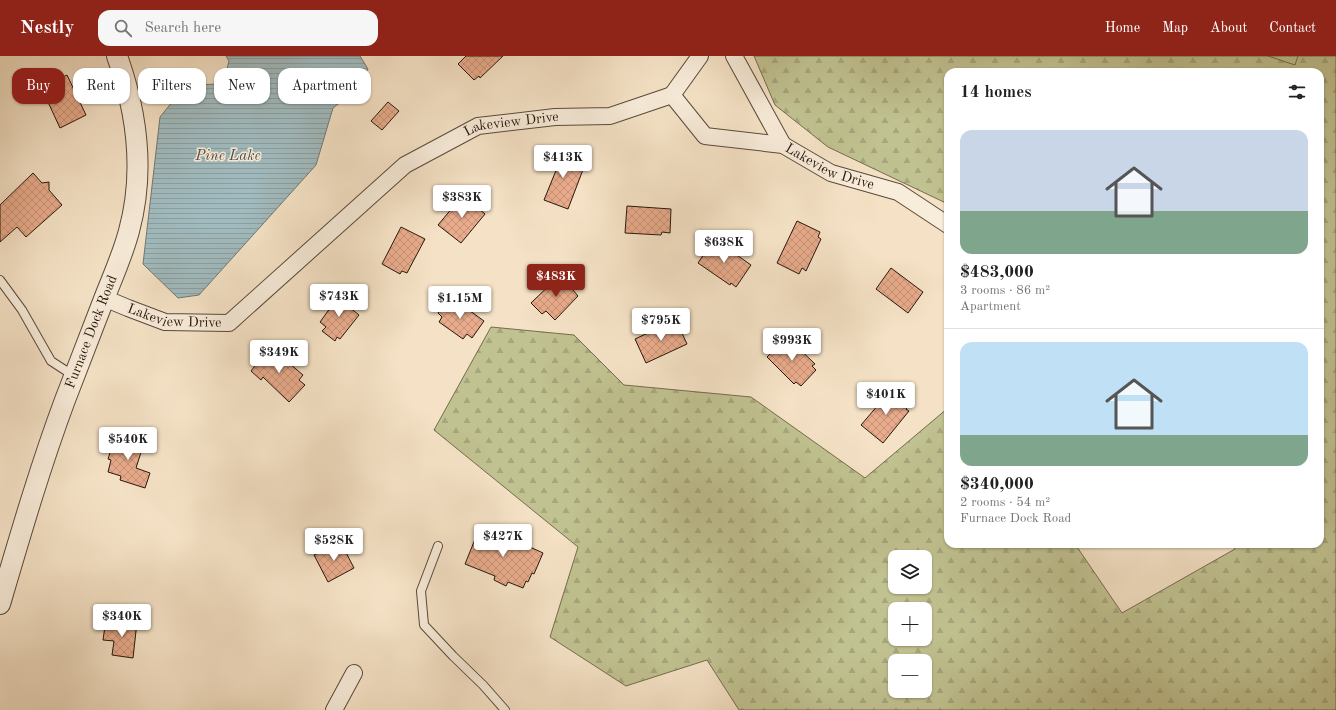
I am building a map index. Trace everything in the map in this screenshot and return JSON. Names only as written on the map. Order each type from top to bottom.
[{"type":"street","name":"Furnace Dock Road","points":[[0,604],[37,481],[74,377],[121,258],[135,202],[138,168],[133,111],[117,56]]},
{"type":"street","points":[[672,94],[700,56]]},
{"type":"street","points":[[734,56],[783,145]]},
{"type":"street","name":"Lakeview Drive","points":[[104,298],[165,322],[228,323],[405,165],[478,126],[555,117],[610,116],[672,94],[706,136],[783,145],[831,173],[898,192],[944,222]]},
{"type":"street","points":[[334,710],[354,673]]},
{"type":"lane","points":[[0,280],[22,310],[51,361],[74,377]]},
{"type":"lane","points":[[438,546],[422,591],[424,625],[453,656],[484,685],[505,710]]},
{"type":"green space","points":[[754,56],[1336,56],[1336,710],[739,710],[707,660],[626,686],[550,637],[578,547],[434,430],[491,327],[574,335],[624,385],[751,397],[865,478],[944,411],[944,548],[1078,548],[1122,613],[1235,548],[1324,548],[1324,68],[944,68],[944,202],[828,147],[775,105]]},
{"type":"green space","points":[[1268,56],[1298,56],[1295,65]]},
{"type":"water","name":"Pine Lake","points":[[226,56],[360,56],[367,68],[278,68],[278,104],[338,104],[333,108],[316,165],[199,295],[178,298],[143,264],[160,117],[171,104],[206,104],[206,84],[214,84],[214,104],[270,104],[270,68],[227,68],[229,61]]},
{"type":"building","points":[[466,56],[503,56],[480,78],[479,76],[474,80],[458,64]]},
{"type":"building","points":[[67,75],[73,88],[73,104],[81,104],[86,115],[60,128],[49,104],[65,104],[65,76]]},
{"type":"building","points":[[388,102],[399,111],[382,130],[371,121]]},
{"type":"building","points":[[556,147],[571,153],[568,161],[584,167],[568,209],[544,200],[557,168],[549,165]]},
{"type":"building","points":[[33,173],[42,183],[49,182],[49,190],[62,205],[26,237],[17,227],[0,242],[0,205]]},
{"type":"building","points":[[463,195],[485,214],[461,243],[438,225]]},
{"type":"building","points":[[627,206],[671,209],[670,233],[662,232],[661,235],[625,233]]},
{"type":"building","points":[[797,221],[820,232],[818,237],[821,239],[806,271],[802,268],[799,274],[777,263]]},
{"type":"building","points":[[401,227],[425,239],[407,273],[402,271],[400,274],[382,264]]},
{"type":"building","points":[[714,239],[751,265],[736,287],[731,283],[730,285],[698,263]]},
{"type":"building","points":[[891,268],[923,292],[908,313],[876,289]]},
{"type":"building","points":[[558,277],[562,281],[565,278],[575,288],[573,290],[578,296],[555,320],[546,311],[542,314],[531,303]]},
{"type":"building","points":[[341,293],[353,302],[349,307],[359,315],[340,339],[337,337],[335,341],[322,331],[326,327],[320,322]]},
{"type":"building","points":[[455,300],[484,321],[472,338],[467,334],[463,339],[439,322],[442,317],[438,313],[447,301],[451,305]]},
{"type":"building","points":[[676,320],[687,344],[646,363],[635,339]]},
{"type":"building","points":[[787,337],[815,364],[812,366],[816,370],[801,386],[796,382],[794,384],[767,357]]},
{"type":"building","points":[[269,346],[303,375],[299,380],[305,385],[289,402],[263,377],[261,380],[251,371],[257,363],[256,362]]},
{"type":"building","points":[[891,390],[910,405],[906,409],[909,411],[883,443],[861,425]]},
{"type":"building","points":[[116,434],[144,443],[136,468],[150,473],[145,488],[120,480],[121,476],[108,472],[111,460],[108,459]]},
{"type":"building","points":[[480,527],[504,536],[503,538],[529,549],[530,547],[543,553],[534,574],[532,573],[528,582],[526,581],[523,588],[508,582],[506,586],[494,580],[495,576],[465,564]]},
{"type":"building","points":[[340,541],[354,568],[328,582],[314,555]]},
{"type":"building","points":[[115,619],[137,622],[133,658],[112,655],[114,641],[103,640],[105,626],[114,627]]}]
